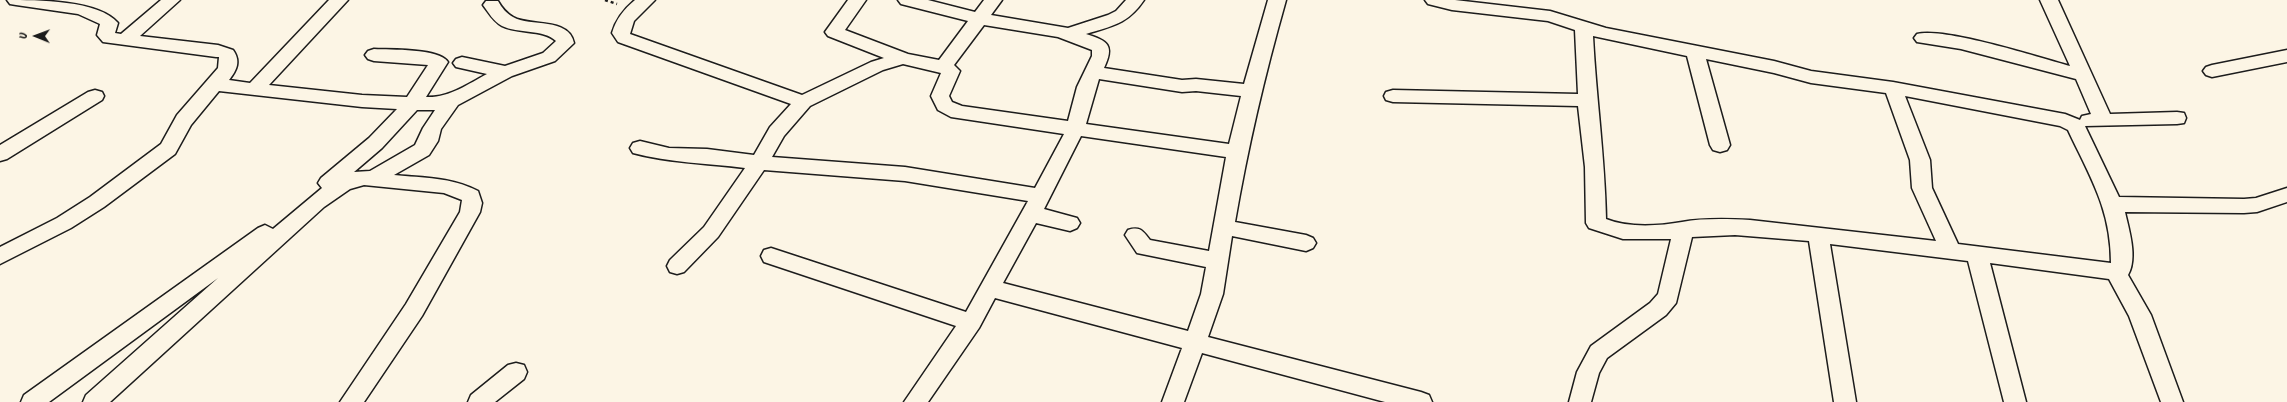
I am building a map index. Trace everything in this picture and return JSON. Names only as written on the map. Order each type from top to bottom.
[{"type":"street","points":[[0,256],[64,223],[97,202],[168,149],[174,142],[178,128],[227,70],[229,63],[227,54],[218,51],[109,38],[106,35],[109,23],[104,17],[89,12],[16,0]]},
{"type":"street","points":[[125,40],[171,0]]},
{"type":"street","points":[[254,90],[339,0]]},
{"type":"street","points":[[646,0],[629,15],[622,25],[621,32],[624,38],[803,102]]},
{"type":"street","points":[[856,0],[834,32],[902,58],[928,65],[944,66],[951,71],[940,96],[945,106],[958,112],[1075,130],[1238,152]]},
{"type":"street","points":[[907,0],[980,18],[1069,34],[1091,41],[1101,47],[1101,56],[1086,87],[1075,130],[1041,196],[971,322],[915,402]]},
{"type":"street","points":[[944,66],[993,0]]},
{"type":"street","points":[[1069,34],[1081,28],[1120,18],[1135,0]]},
{"type":"street","points":[[1173,402],[1196,344],[1212,294],[1238,152],[1251,91],[1277,0]]},
{"type":"street","points":[[1434,0],[1452,5],[1524,7],[1603,33],[1774,67],[1811,77],[1893,88],[2057,118],[2073,124],[2103,120],[2177,118]]},
{"type":"street","points":[[2049,0],[2103,120]]},
{"type":"street","points":[[215,84],[254,90],[421,105],[451,101],[506,72],[549,58],[565,43],[564,38],[560,34],[529,28],[500,18],[492,4]]},
{"type":"street","points":[[1584,27],[1587,100],[1595,167],[1596,223],[1607,230],[1630,232],[1731,227],[1818,235],[2116,272]]},
{"type":"street","points":[[1922,38],[1961,43],[2082,74]]},
{"type":"street","points":[[1696,51],[1720,145]]},
{"type":"street","points":[[32,402],[240,253],[357,161],[383,138],[411,104],[439,61],[374,55]]},
{"type":"street","points":[[2212,71],[2287,56]]},
{"type":"street","points":[[676,266],[718,234],[777,132],[803,102],[877,66],[902,58]]},
{"type":"street","points":[[462,63],[506,72]]},
{"type":"street","points":[[1093,72],[1182,86],[1196,85],[1251,91]]},
{"type":"street","points":[[1893,88],[1920,160],[1922,188],[1951,251]]},
{"type":"street","points":[[0,154],[95,96]]},
{"type":"street","points":[[1393,96],[1587,100]]},
{"type":"street","points":[[375,178],[422,150],[428,141],[432,128],[451,101]]},
{"type":"street","points":[[2073,124],[2113,204],[2121,242],[2120,269],[2116,272]]},
{"type":"street","points":[[640,148],[669,155],[707,156],[759,163],[905,174],[1041,196]]},
{"type":"street","points":[[94,402],[317,202],[348,182],[360,178],[375,178],[394,182],[452,188],[471,196],[472,203],[470,212],[414,310],[351,402]]},
{"type":"street","points":[[2113,204],[2244,206],[2257,205],[2287,195]]},
{"type":"street","points":[[1031,214],[1070,222]]},
{"type":"street","points":[[1224,227],[1306,243]]},
{"type":"street","points":[[1580,402],[1588,372],[1599,352],[1658,309],[1668,296],[1684,229]]},
{"type":"street","points":[[1135,235],[1144,247],[1218,261]]},
{"type":"street","points":[[1818,235],[1845,402]]},
{"type":"street","points":[[1977,254],[2015,402]]},
{"type":"street","points":[[771,256],[971,322]]},
{"type":"street","points":[[2116,272],[2140,315],[2172,402]]},
{"type":"street","points":[[989,288],[1196,344],[1367,395],[1421,402]]},
{"type":"street","points":[[479,402],[516,372]]}]
